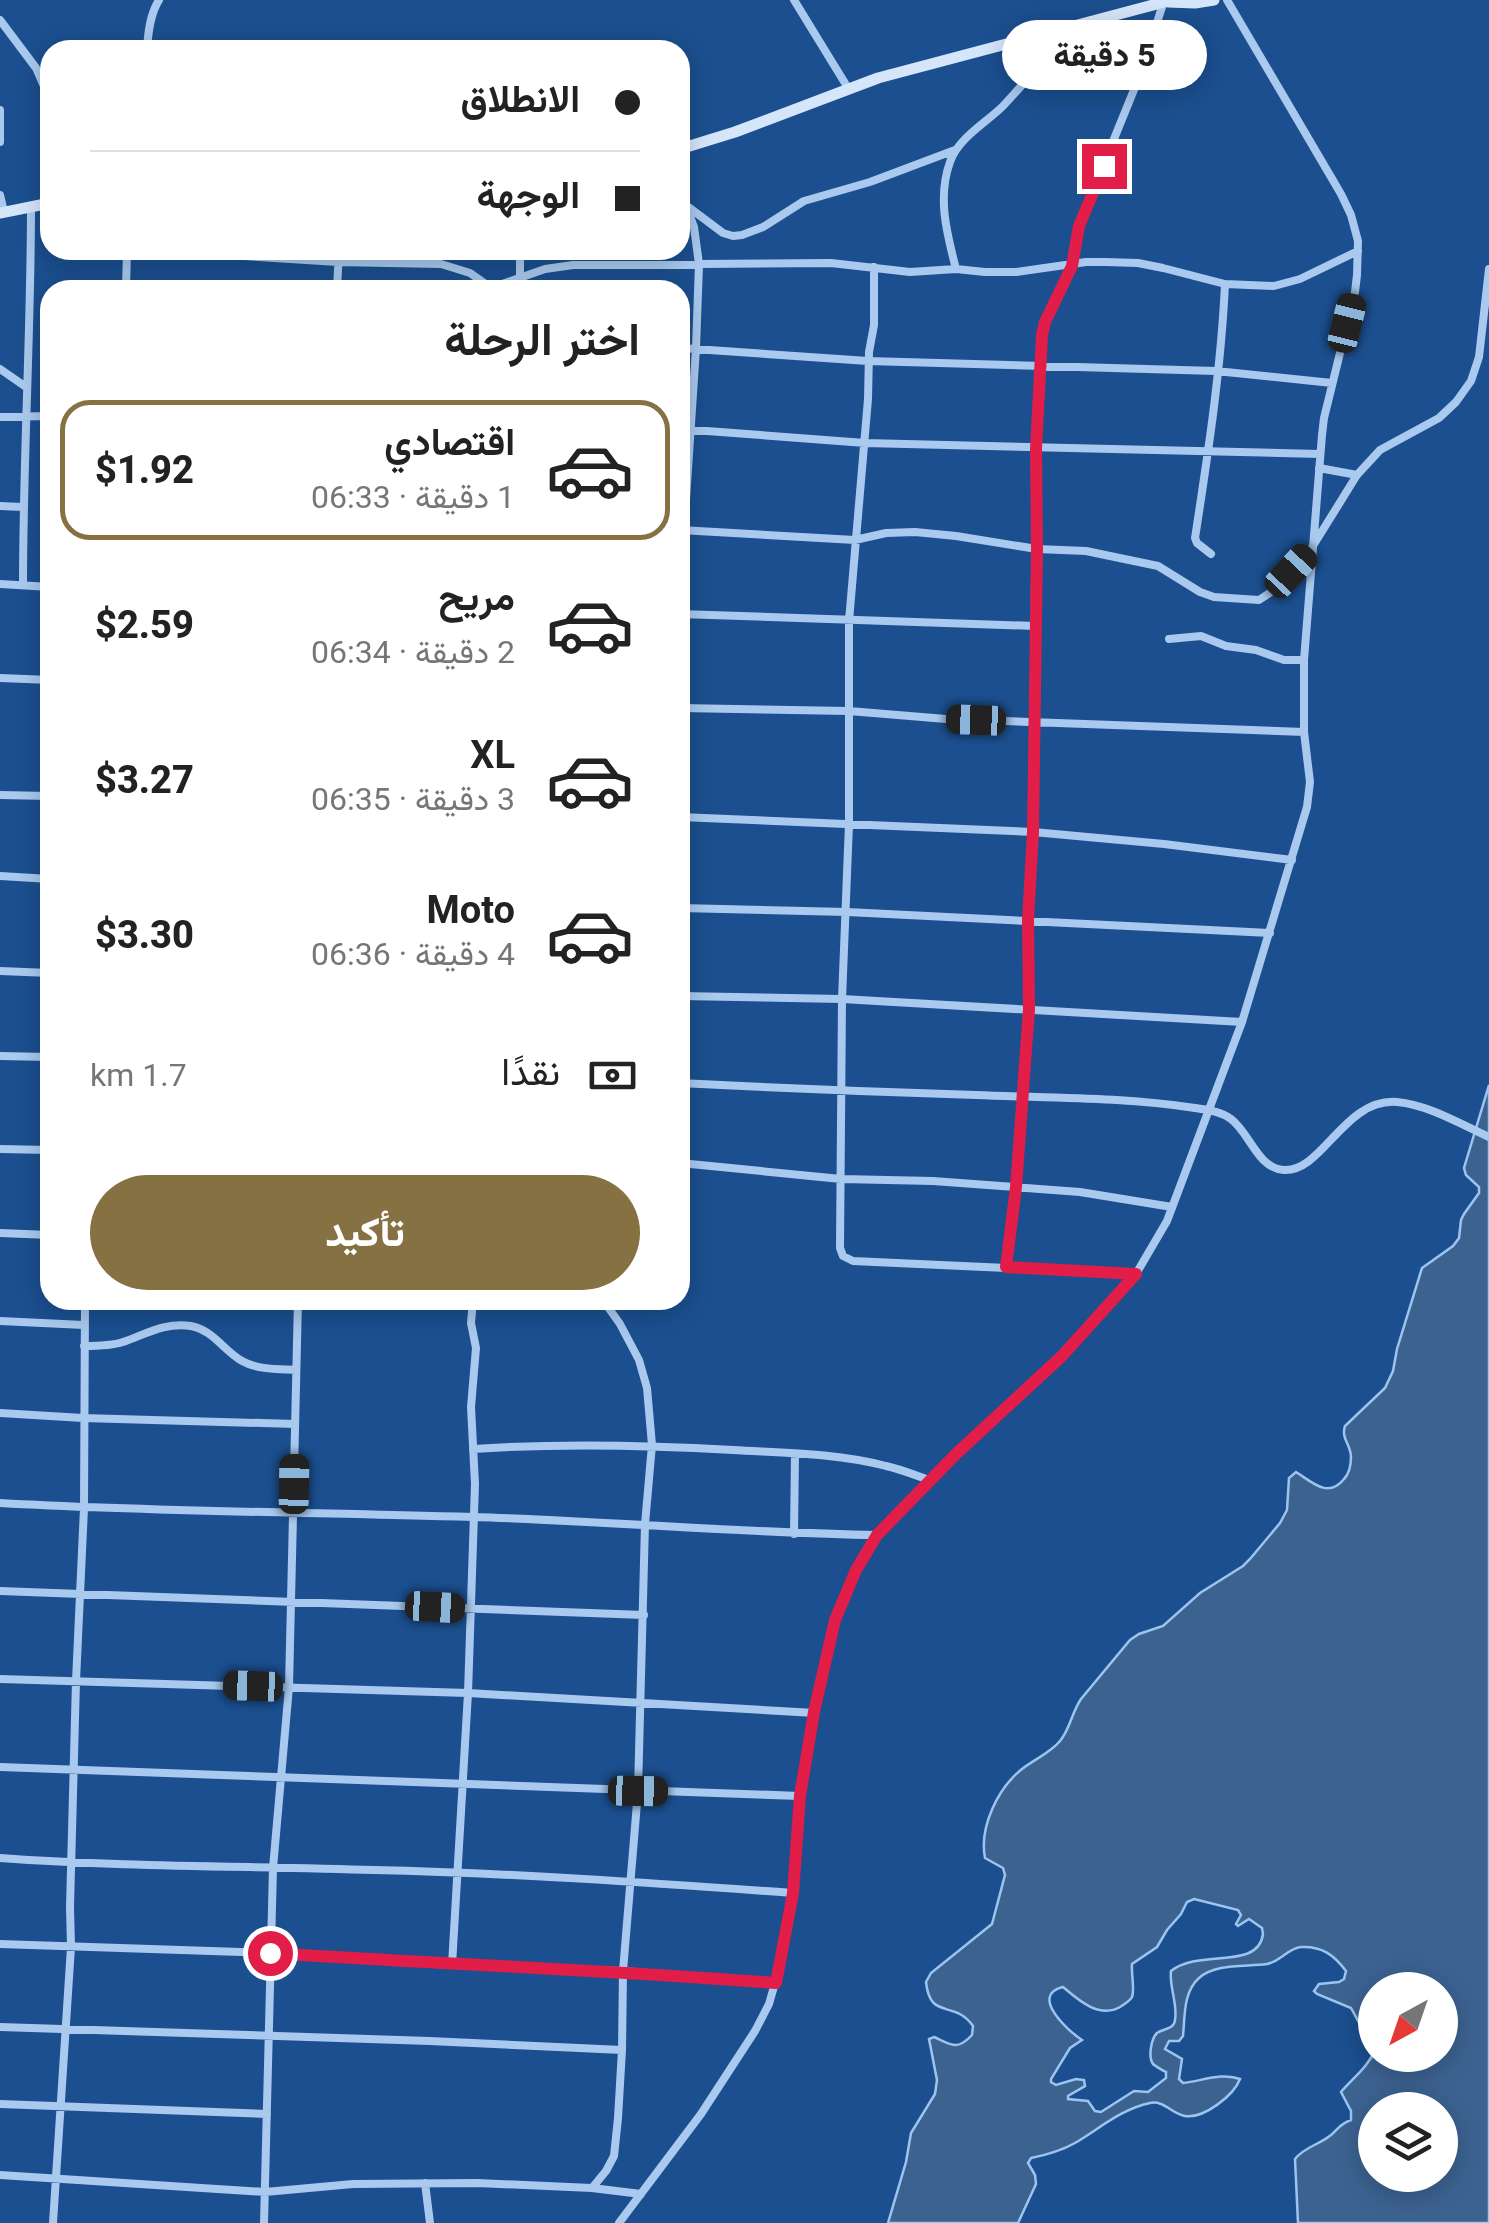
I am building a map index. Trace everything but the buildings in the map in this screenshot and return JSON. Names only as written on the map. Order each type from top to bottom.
[{"type":"main road","points":[[690,147],[848,88],[935,62],[1168,2],[1209,1]]},
{"type":"main road","points":[[2,212],[40,204]]},
{"type":"street","points":[[148,40],[159,0]]},
{"type":"street","points":[[794,0],[848,88]]},
{"type":"street","points":[[620,2223],[700,2114],[756,2031],[769,2004],[793,1893],[800,1796],[814,1712],[835,1620],[856,1570],[877,1535],[929,1480],[1062,1356],[1136,1274],[1160,1237],[1242,1022],[1307,807],[1310,782],[1304,732],[1304,660],[1311,550],[1324,418],[1354,292],[1358,240],[1347,205],[1227,0]]},
{"type":"street","points":[[1006,1267],[1029,1009],[1036,449],[1045,322],[1072,266],[1079,226],[1168,2]]},
{"type":"street","points":[[0,20],[40,77]]},
{"type":"street","points":[[690,208],[723,233],[742,235],[804,201],[870,182],[955,150],[1027,80],[1067,28]]},
{"type":"street","points":[[0,110],[0,142]]},
{"type":"street","points":[[955,150],[948,170],[944,208],[956,269]]},
{"type":"street","points":[[0,195],[2,212]]},
{"type":"street","points":[[23,586],[31,206]]},
{"type":"street","points":[[690,217],[699,264],[690,392]]},
{"type":"street","points":[[512,280],[573,264],[831,263],[910,272],[1016,272],[1086,262],[1138,264],[1225,284],[1274,286],[1288,284],[1358,251]]},
{"type":"street","points":[[306,260],[452,266],[478,280]]},
{"type":"street","points":[[520,260],[520,277]]},
{"type":"street","points":[[337,280],[338,262]]},
{"type":"street","points":[[874,268],[874,325],[848,621],[842,1256],[853,1261],[1136,1274]]},
{"type":"street","points":[[690,530],[855,540],[916,532],[1037,549],[1086,551],[1158,566],[1206,595],[1258,600],[1272,592],[1311,550],[1357,475],[1380,450],[1439,418],[1471,381],[1478,357],[1489,269]]},
{"type":"street","points":[[1211,554],[1195,538],[1222,342],[1225,284]]},
{"type":"street","points":[[690,348],[868,361],[1216,371],[1332,384]]},
{"type":"street","points":[[0,369],[26,387]]},
{"type":"street","points":[[0,417],[40,416]]},
{"type":"street","points":[[690,429],[864,443],[1320,454]]},
{"type":"street","points":[[1320,468],[1357,475]]},
{"type":"street","points":[[0,506],[23,507]]},
{"type":"street","points":[[0,584],[40,586]]},
{"type":"street","points":[[690,614],[1035,626]]},
{"type":"street","points":[[1169,639],[1201,636],[1284,660],[1304,660]]},
{"type":"street","points":[[0,678],[40,680]]},
{"type":"street","points":[[690,708],[1304,732]]},
{"type":"street","points":[[0,795],[40,796]]},
{"type":"street","points":[[690,817],[1033,832],[1292,860]]},
{"type":"street","points":[[0,876],[40,878]]},
{"type":"street","points":[[690,908],[1028,920],[1270,934]]},
{"type":"street","points":[[0,971],[40,973]]},
{"type":"street","points":[[690,996],[842,998],[1242,1022]]},
{"type":"street","points":[[0,1056],[40,1057]]},
{"type":"street","points":[[690,1083],[1120,1098],[1210,1110],[1231,1119],[1262,1159],[1280,1170],[1309,1160],[1355,1115],[1382,1103],[1414,1106],[1489,1137]]},
{"type":"street","points":[[0,1150],[40,1150]]},
{"type":"street","points":[[690,1164],[841,1179],[1080,1192],[1172,1206]]},
{"type":"street","points":[[0,1233],[40,1235]]},
{"type":"street","points":[[53,2223],[70,1947],[84,1508],[85,1310]]},
{"type":"street","points":[[264,2223],[273,1868],[289,1687],[298,1310]]},
{"type":"street","points":[[452,1965],[464,1784],[474,1517],[471,1407],[476,1348],[473,1310]]},
{"type":"street","points":[[592,2188],[614,2156],[623,1971],[638,1791],[652,1445],[647,1388],[639,1360],[610,1310]]},
{"type":"street","points":[[0,1321],[84,1325]]},
{"type":"street","points":[[84,1346],[120,1344],[157,1328],[197,1327],[242,1362],[262,1368],[296,1370]]},
{"type":"street","points":[[0,1414],[296,1424]]},
{"type":"street","points":[[474,1449],[652,1445],[796,1454],[887,1466],[929,1480]]},
{"type":"street","points":[[794,1534],[796,1454]]},
{"type":"street","points":[[0,1503],[474,1517],[877,1535]]},
{"type":"street","points":[[0,1590],[644,1615]]},
{"type":"street","points":[[0,1678],[468,1693],[814,1712]]},
{"type":"street","points":[[0,1768],[800,1796]]},
{"type":"street","points":[[0,1858],[71,1864],[457,1873],[793,1893]]},
{"type":"street","points":[[0,1944],[270,1953],[776,1983]]},
{"type":"street","points":[[0,2028],[622,2050]]},
{"type":"street","points":[[0,2104],[267,2114]]},
{"type":"street","points":[[0,2175],[265,2192],[354,2184],[477,2183],[641,2194]]},
{"type":"street","points":[[425,2184],[430,2223]]},
{"type":"water","points":[[1489,1085],[1489,2223],[1298,2223],[1295,2159],[1351,2120],[1351,2111],[1341,2092],[1359,2072],[1458,2072],[1458,1972],[1358,1972],[1358,2021],[1351,2008],[1314,1991],[1319,1984],[1344,1979],[1346,1971],[1327,1953],[1301,1947],[1267,1964],[1213,1970],[1199,1978],[1190,1990],[1183,2036],[1179,2041],[1169,2041],[1165,2049],[1182,2059],[1179,2079],[1183,2083],[1219,2077],[1240,2079],[1217,2105],[1193,2116],[1180,2115],[1155,2103],[1139,2106],[1070,2146],[1031,2158],[1028,2163],[1036,2184],[1018,2223],[888,2223],[911,2133],[935,2094],[937,2080],[929,2039],[958,2045],[972,2035],[973,2026],[966,2018],[932,2002],[926,1982],[931,1973],[992,1924],[1005,1875],[1003,1868],[985,1858],[984,1846],[988,1821],[998,1797],[1013,1777],[1060,1741],[1081,1699],[1130,1640],[1163,1626],[1200,1593],[1250,1559],[1287,1510],[1289,1478],[1296,1472],[1314,1484],[1332,1488],[1346,1477],[1351,1456],[1345,1426],[1385,1388],[1422,1268],[1459,1238],[1461,1220],[1479,1193],[1479,1187],[1464,1168]],"holes":[[[1194,1899],[1238,1910],[1238,1926],[1249,1919],[1262,1928],[1259,1945],[1239,1956],[1183,1964],[1171,1971],[1174,2023],[1157,2033],[1150,2053],[1151,2061],[1166,2072],[1166,2078],[1148,2092],[1134,2091],[1101,2112],[1095,2111],[1088,2101],[1068,2099],[1085,2086],[1084,2080],[1056,2085],[1051,2079],[1070,2048],[1082,2040],[1054,2013],[1050,2005],[1053,1991],[1063,1987],[1096,2009],[1112,2010],[1133,1994],[1132,1964],[1157,1947],[1187,1902]]]},
{"type":"route","points":[[270,1953],[776,1983],[793,1893],[800,1796],[814,1712],[835,1620],[856,1570],[877,1535],[956,1454],[1062,1356],[1136,1274],[1006,1267],[1029,1009],[1036,449],[1042,335],[1072,266],[1079,226],[1104,166]]}]
